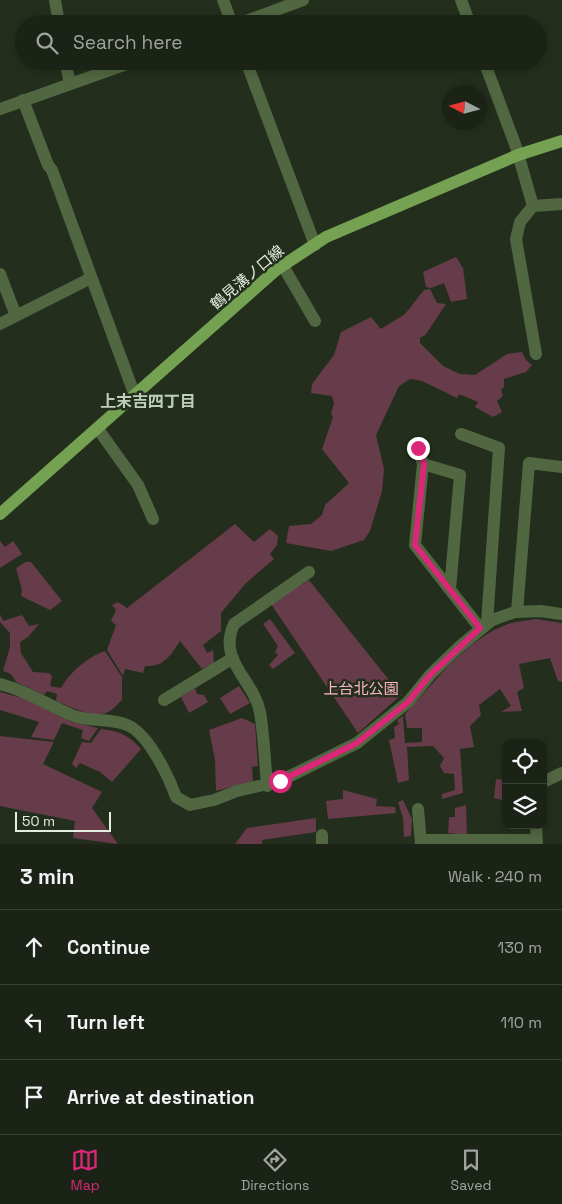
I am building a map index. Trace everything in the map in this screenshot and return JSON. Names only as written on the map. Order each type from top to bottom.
[{"type":"main road","name":"鶴見溝ノ口線","points":[[0,514],[283,266],[326,237],[518,155],[562,141]]},
{"type":"street","points":[[56,0],[58,15]]},
{"type":"street","points":[[223,0],[229,15]]},
{"type":"street","points":[[262,15],[303,0]]},
{"type":"street","points":[[461,0],[467,15]]},
{"type":"street","points":[[67,70],[70,83]]},
{"type":"street","points":[[0,109],[108,70]]},
{"type":"street","points":[[249,70],[315,245]]},
{"type":"street","points":[[487,70],[518,155],[533,206]]},
{"type":"street","points":[[24,100],[136,396]]},
{"type":"street","points":[[536,354],[516,239],[520,222],[533,206],[562,204]]},
{"type":"street","points":[[283,266],[315,321]]},
{"type":"street","points":[[0,274],[16,316]]},
{"type":"street","points":[[0,324],[91,278]]},
{"type":"street","points":[[98,429],[138,485],[153,519]]},
{"type":"street","points":[[461,434],[499,448],[484,626]]},
{"type":"street","points":[[418,448],[424,464],[415,545],[450,589],[484,626]]},
{"type":"street","points":[[517,612],[529,463],[562,467]]},
{"type":"street","points":[[424,464],[460,476],[450,589]]},
{"type":"street","points":[[267,786],[260,710],[233,658],[228,637],[234,624],[308,572]]},
{"type":"street","points":[[0,684],[13,687],[76,716],[128,725],[145,740],[171,782],[176,797],[190,804],[214,800],[237,791],[267,786],[357,743],[408,702],[430,675],[484,626],[501,616],[517,612],[540,611],[562,614]]},
{"type":"street","points":[[164,700],[233,658]]},
{"type":"street","points":[[547,780],[562,773]]},
{"type":"street","points":[[418,809],[421,842],[537,842],[536,829]]},
{"type":"green space","points":[[456,257],[463,268],[467,299],[451,302],[444,283],[431,288],[426,287],[423,272]]},
{"type":"green space","points":[[430,289],[437,303],[446,304],[426,334],[420,338],[420,343],[443,366],[460,374],[475,375],[507,354],[522,352],[526,360],[532,365],[526,372],[504,379],[504,387],[501,390],[503,396],[497,401],[502,412],[493,417],[475,407],[478,402],[459,394],[457,398],[422,381],[410,379],[399,386],[376,435],[384,469],[382,491],[370,531],[364,540],[331,551],[286,543],[289,526],[311,524],[322,515],[325,505],[349,483],[322,449],[333,417],[331,414],[334,403],[332,396],[311,393],[312,384],[334,355],[341,332],[371,317],[381,329],[405,314],[424,290]]},
{"type":"green space","points":[[235,524],[254,542],[270,529],[278,536],[277,545],[270,554],[274,559],[246,583],[221,613],[221,631],[203,645],[207,653],[213,650],[214,663],[202,669],[180,641],[166,660],[157,665],[145,666],[143,673],[125,669],[123,676],[107,650],[116,625],[111,621],[116,610],[112,605],[118,602],[127,608]]},
{"type":"green space","points":[[0,541],[5,547],[13,541],[22,554],[0,568]]},
{"type":"green space","points":[[26,562],[31,562],[62,601],[50,610],[21,596],[22,590],[16,568]]},
{"type":"green space","name":"上台北公園","points":[[309,580],[401,695],[358,733],[271,604]]},
{"type":"green space","points":[[0,614],[3,621],[22,615],[29,626],[39,624],[28,637],[20,642],[21,653],[33,672],[49,673],[52,676],[50,686],[61,688],[80,666],[92,657],[105,651],[122,677],[122,700],[112,710],[104,714],[90,714],[56,701],[57,694],[47,691],[44,695],[16,682],[11,674],[3,671],[10,647],[10,633],[0,622]]},
{"type":"green space","points":[[270,619],[295,653],[273,669],[269,665],[278,655],[275,652],[278,646],[263,624]]},
{"type":"green space","points":[[535,619],[562,623],[562,682],[558,681],[550,658],[519,664],[524,688],[517,692],[522,711],[501,712],[511,706],[500,689],[479,705],[481,715],[470,726],[474,747],[460,749],[463,793],[442,799],[442,794],[455,790],[454,774],[444,773],[440,766],[444,758],[433,746],[407,747],[409,780],[398,783],[389,740],[395,738],[394,727],[399,724],[397,720],[403,716],[405,743],[422,742],[422,728],[407,728],[405,714],[440,675],[478,640],[493,631],[511,623]]},
{"type":"green space","points":[[239,686],[250,703],[230,714],[220,698]]},
{"type":"green space","points":[[195,688],[197,694],[204,695],[208,702],[189,713],[181,697]]},
{"type":"green space","points":[[0,692],[26,699],[72,722],[98,728],[89,741],[81,738],[83,730],[62,723],[54,740],[31,737],[39,722],[0,710]]},
{"type":"green space","points":[[242,718],[255,724],[258,766],[252,767],[253,781],[216,791],[215,760],[209,730]]},
{"type":"green space","points":[[101,729],[123,734],[141,749],[112,782],[100,772],[80,763],[76,768],[72,764],[82,742],[91,743]]},
{"type":"green space","points":[[0,736],[54,742],[43,764],[102,792],[92,808],[118,844],[73,838],[75,821],[0,806]]},
{"type":"green space","points":[[496,779],[502,780],[502,800],[494,798]]},
{"type":"green space","points":[[343,790],[377,799],[376,806],[395,807],[396,813],[328,819],[326,801],[343,799]]},
{"type":"green space","points":[[403,800],[412,819],[411,836],[404,837],[403,818],[398,802]]},
{"type":"green space","points":[[466,805],[467,835],[448,833],[449,817],[455,817],[455,808]]},
{"type":"green space","points":[[316,818],[316,832],[262,840],[262,844],[235,844],[247,828]]},
{"type":"district","name":"上末吉四丁目","points":[[148,401]]},
{"type":"route","points":[[280,781],[357,743],[408,702],[430,675],[480,628],[415,545],[424,464],[418,448]]}]
